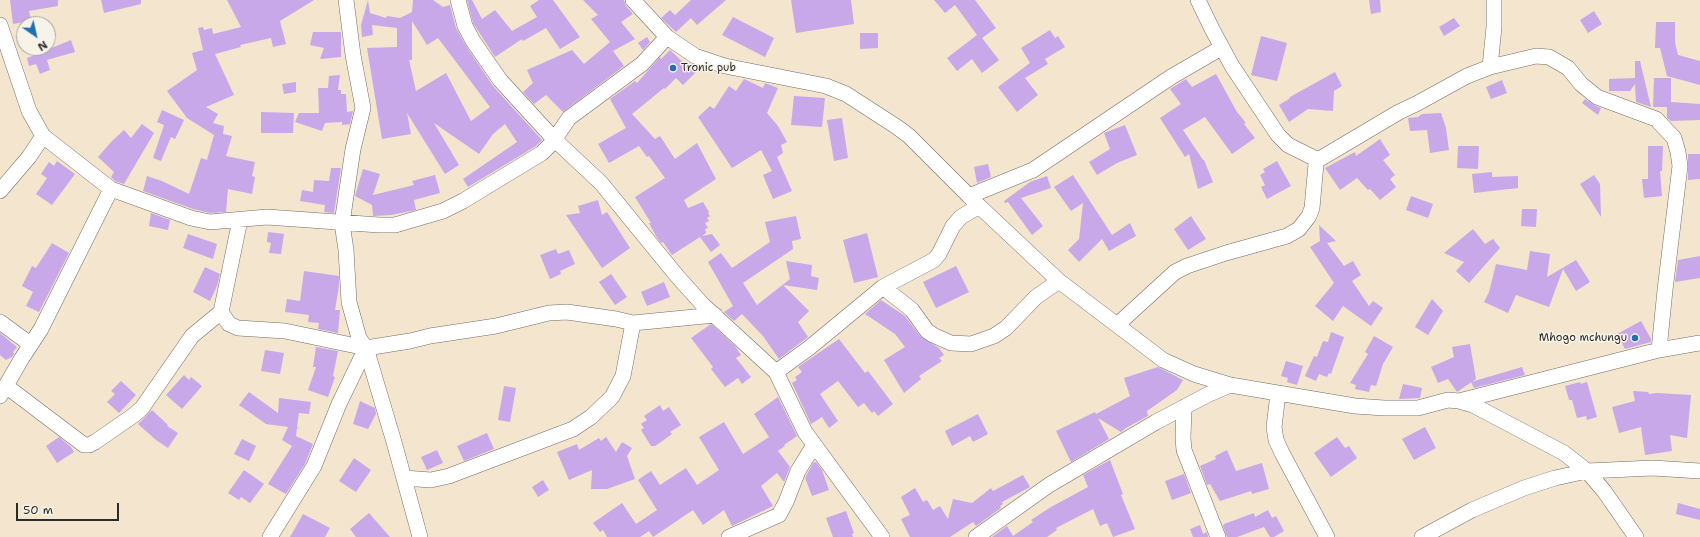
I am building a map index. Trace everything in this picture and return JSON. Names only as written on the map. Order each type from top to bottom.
[{"type":"street","points":[[346,0],[353,55],[363,108],[353,149],[342,223],[346,250],[349,302],[360,338],[366,348],[420,537]]},
{"type":"street","points":[[458,0],[465,26],[473,41],[493,70],[554,139],[601,183],[677,276],[715,315],[776,372],[805,432],[882,537]]},
{"type":"street","points":[[633,0],[667,36],[694,56],[725,66],[826,86],[846,94],[909,136],[974,201],[1059,281],[1163,360],[1194,374],[1230,385],[1355,406],[1418,408],[1448,400],[1473,405],[1564,453],[1587,472],[1604,491],[1636,537]]},
{"type":"street","points":[[1198,0],[1221,48],[1278,135],[1288,145],[1318,160]]},
{"type":"street","points":[[1490,67],[1494,27],[1494,0]]},
{"type":"street","points":[[0,25],[24,98],[43,136],[110,189],[210,222],[267,217],[379,225],[395,224],[443,211],[463,201],[542,153],[573,114],[642,64],[667,36]]},
{"type":"street","points":[[776,372],[809,348],[883,287],[934,260],[939,254],[953,226],[974,201],[1033,170],[1171,77],[1221,48]]},
{"type":"street","points":[[1117,325],[1175,272],[1187,266],[1220,255],[1287,236],[1299,228],[1309,216],[1312,208],[1316,164],[1318,160],[1399,112],[1467,76],[1490,67],[1536,56],[1549,57],[1568,68],[1581,84],[1596,97],[1656,119],[1674,138],[1680,166],[1660,350]]},
{"type":"street","points":[[0,191],[29,157],[43,136]]},
{"type":"street","points":[[110,189],[41,329],[30,344],[3,391],[84,446],[95,442],[142,408],[192,336],[221,312],[240,220]]},
{"type":"street","points":[[883,287],[912,310],[927,331],[933,335],[951,343],[971,344],[994,336],[1006,328],[1036,297],[1059,281]]},
{"type":"street","points":[[221,312],[229,324],[238,328],[285,331],[366,348],[496,326],[549,313],[567,312],[633,323],[715,315]]},
{"type":"street","points":[[0,322],[30,344]]},
{"type":"street","points":[[404,478],[431,480],[449,476],[573,429],[592,417],[612,397],[623,376],[633,323]]},
{"type":"street","points":[[1459,401],[1660,350],[1700,343]]},
{"type":"street","points":[[270,537],[314,466],[339,404],[366,348]]},
{"type":"street","points":[[976,537],[1049,485],[1184,407],[1230,385]]},
{"type":"street","points":[[1278,394],[1274,426],[1276,440],[1326,537]]},
{"type":"street","points":[[1184,407],[1184,450],[1218,537]]},
{"type":"street","points":[[730,537],[779,515],[786,502],[798,471],[814,445]]},
{"type":"street","points":[[1422,537],[1472,510],[1524,488],[1555,478],[1587,472],[1653,468],[1700,471]]},
{"type":"building","points":[[10,0],[58,0],[58,6],[29,11],[30,16],[16,16],[16,24],[13,24]]},
{"type":"building","points":[[101,0],[141,0],[141,4],[104,13]]},
{"type":"building","points":[[227,0],[314,0],[280,21],[286,44],[273,47],[271,38],[240,45],[241,47],[215,54],[234,95],[206,107],[218,114],[213,123],[224,126],[223,134],[232,136],[226,156],[255,162],[252,176],[255,177],[252,194],[228,189],[226,212],[210,213],[193,209],[143,191],[147,176],[162,181],[189,194],[201,158],[207,160],[214,135],[187,118],[167,91],[197,70],[192,53],[203,50],[198,28],[203,27],[204,30],[212,28],[213,34],[241,27]]},
{"type":"building","points":[[368,0],[370,13],[386,18],[387,16],[400,18],[412,12],[413,0],[433,0],[443,7],[450,5],[456,28],[466,46],[493,86],[542,140],[536,146],[468,187],[463,179],[517,142],[505,124],[493,134],[479,154],[434,123],[459,165],[445,174],[407,113],[411,134],[382,139],[367,48],[397,47],[397,28],[372,25],[373,35],[362,37],[361,25]],"holes":[[[412,21],[427,45],[438,38],[490,107],[471,121],[446,73],[416,91],[409,60],[412,60]]]},
{"type":"building","points":[[467,0],[472,0],[482,19],[495,10],[512,31],[537,17],[530,6],[539,0],[553,0],[580,37],[560,49],[546,28],[523,41],[522,39],[495,57],[473,23]]},
{"type":"building","points":[[583,0],[624,0],[626,6],[633,14],[621,22],[635,39],[613,51],[624,66],[563,112],[546,95],[534,104],[523,92],[533,83],[527,70],[572,50],[584,64],[610,42],[591,19],[598,15]]},
{"type":"building","points":[[691,0],[726,0],[697,25],[691,18],[676,32],[661,18],[670,10],[675,15]]},
{"type":"building","points":[[791,0],[851,0],[854,24],[796,33]]},
{"type":"building","points":[[934,0],[975,0],[996,28],[982,38],[999,60],[982,73],[972,59],[957,71],[947,58],[977,35],[955,5],[945,13]]},
{"type":"building","points":[[1369,0],[1380,0],[1381,12],[1371,14]]},
{"type":"building","points":[[1594,11],[1602,24],[1588,33],[1580,20]]},
{"type":"building","points":[[733,17],[774,38],[765,57],[722,35]]},
{"type":"building","points":[[1454,18],[1460,26],[1444,36],[1439,27]]},
{"type":"building","points":[[1656,22],[1675,22],[1675,42],[1678,55],[1700,61],[1700,85],[1667,76],[1660,48],[1655,48]]},
{"type":"building","points":[[1050,30],[1055,38],[1058,36],[1065,47],[1045,59],[1048,64],[1025,78],[1038,95],[1017,112],[998,87],[1030,63],[1021,48]]},
{"type":"building","points":[[313,32],[341,32],[341,57],[320,59],[324,48],[310,45]]},
{"type":"building","points":[[860,33],[878,33],[878,48],[860,49]]},
{"type":"building","points":[[1261,36],[1287,43],[1277,81],[1251,75]]},
{"type":"building","points":[[647,37],[650,42],[643,50],[638,43]]},
{"type":"building","points":[[71,40],[75,52],[47,60],[50,70],[40,74],[36,64],[29,66],[27,58],[32,56],[56,56],[56,46]]},
{"type":"building","points":[[670,50],[686,65],[689,63],[697,71],[683,85],[676,78],[665,89],[664,88],[632,114],[655,139],[660,136],[675,159],[697,143],[716,179],[684,200],[688,208],[703,202],[709,212],[708,213],[710,216],[707,218],[709,221],[705,223],[708,228],[705,229],[706,233],[702,236],[712,234],[720,245],[711,252],[700,237],[672,255],[663,242],[661,243],[656,236],[649,223],[651,223],[635,197],[665,178],[649,156],[647,157],[639,146],[609,163],[598,144],[626,128],[610,99],[635,81],[637,83],[660,57],[661,59]]},
{"type":"building","points":[[1635,61],[1640,61],[1651,107],[1636,102],[1635,84],[1630,91],[1609,91],[1609,79],[1635,78]]},
{"type":"building","points":[[1335,72],[1342,86],[1334,91],[1333,111],[1308,109],[1289,122],[1279,105],[1290,97]]},
{"type":"building","points":[[1216,74],[1237,112],[1246,123],[1244,124],[1255,138],[1232,154],[1205,117],[1183,130],[1204,160],[1213,182],[1198,189],[1189,154],[1185,157],[1160,118],[1181,104],[1170,89],[1186,79],[1192,87]]},
{"type":"building","points":[[340,75],[338,90],[341,90],[341,94],[346,94],[347,112],[353,111],[350,124],[342,125],[342,122],[325,123],[322,131],[295,122],[299,113],[319,113],[318,88],[328,88],[329,76]]},
{"type":"building","points":[[1654,78],[1671,78],[1671,102],[1700,104],[1700,120],[1671,121],[1667,118],[1667,107],[1653,107]]},
{"type":"building","points":[[744,79],[763,88],[765,83],[778,88],[767,113],[778,126],[787,142],[781,145],[783,153],[777,157],[792,191],[773,199],[763,175],[772,171],[761,150],[732,168],[698,117],[710,106],[714,109],[729,86],[736,91]]},
{"type":"building","points":[[1502,80],[1507,93],[1491,99],[1486,87]]},
{"type":"building","points":[[296,82],[296,92],[284,94],[282,84]]},
{"type":"building","points":[[794,96],[825,98],[822,127],[791,125]]},
{"type":"building","points":[[1585,99],[1601,108],[1598,115],[1582,103]]},
{"type":"building","points":[[162,110],[184,120],[175,139],[171,137],[161,161],[153,158],[164,125],[157,122]]},
{"type":"building","points":[[261,112],[294,113],[293,133],[261,133]]},
{"type":"building","points":[[1441,113],[1446,128],[1449,150],[1430,153],[1427,130],[1410,131],[1408,118],[1418,117],[1422,114]]},
{"type":"building","points":[[842,118],[848,158],[834,161],[827,120]]},
{"type":"building","points":[[142,124],[154,133],[124,184],[115,181],[111,177],[114,172],[98,157],[124,130],[131,138]]},
{"type":"building","points":[[1125,125],[1137,155],[1117,163],[1097,175],[1089,162],[1110,149],[1104,133]]},
{"type":"building","points":[[1380,139],[1390,155],[1383,160],[1395,175],[1390,179],[1396,187],[1380,200],[1357,178],[1340,190],[1325,168],[1355,152],[1356,156]]},
{"type":"building","points":[[1458,146],[1479,146],[1478,169],[1457,168]]},
{"type":"building","points":[[1648,146],[1663,146],[1662,171],[1660,171],[1662,196],[1644,198],[1642,179],[1648,179]]},
{"type":"building","points":[[1688,154],[1700,154],[1700,179],[1688,180]]},
{"type":"building","points":[[57,161],[75,174],[52,205],[36,194],[47,178],[41,174],[49,162],[54,166]]},
{"type":"building","points":[[1277,161],[1291,186],[1267,199],[1261,187],[1265,185],[1260,175],[1265,172],[1263,169]]},
{"type":"building","points":[[988,164],[991,177],[977,183],[974,167]]},
{"type":"building","points":[[331,168],[341,168],[334,213],[324,212],[325,205],[300,201],[302,190],[313,192],[314,180],[329,181]]},
{"type":"building","points":[[363,169],[380,174],[373,195],[414,185],[412,181],[435,175],[440,193],[414,200],[416,210],[391,215],[373,216],[372,205],[355,196]]},
{"type":"building","points":[[1492,172],[1492,177],[1518,176],[1518,188],[1474,193],[1472,174]]},
{"type":"building","points":[[1073,175],[1112,235],[1130,223],[1136,236],[1109,251],[1102,239],[1079,262],[1068,250],[1079,239],[1083,203],[1071,211],[1054,187]]},
{"type":"building","points":[[1594,175],[1600,184],[1601,217],[1580,184]]},
{"type":"building","points":[[1047,176],[1051,188],[1021,198],[1043,226],[1032,235],[1008,202],[1005,203],[1004,201],[1030,182]]},
{"type":"building","points":[[1411,196],[1433,204],[1428,218],[1406,210]]},
{"type":"building","points":[[598,200],[602,215],[607,212],[630,248],[602,268],[566,215],[580,213],[578,206]]},
{"type":"building","points":[[1522,209],[1537,209],[1536,227],[1521,226]]},
{"type":"building","points":[[151,213],[170,220],[168,230],[149,226]]},
{"type":"building","points":[[796,216],[801,239],[792,241],[793,249],[743,283],[757,305],[790,279],[786,261],[812,265],[811,276],[819,278],[817,290],[783,285],[809,311],[798,322],[808,337],[779,359],[763,336],[742,314],[734,321],[724,312],[733,306],[708,262],[721,253],[732,268],[770,242],[765,222]]},
{"type":"building","points":[[1191,216],[1206,239],[1188,250],[1174,229]]},
{"type":"building","points":[[1319,225],[1336,241],[1327,243],[1344,266],[1353,261],[1361,275],[1352,281],[1369,306],[1373,301],[1383,308],[1371,326],[1343,306],[1333,321],[1315,306],[1334,283],[1310,247],[1320,241]]},
{"type":"building","points":[[1473,229],[1485,244],[1493,239],[1500,248],[1469,283],[1456,271],[1464,262],[1444,253]]},
{"type":"building","points":[[268,232],[284,234],[281,254],[269,253],[271,243],[267,242]]},
{"type":"building","points":[[867,233],[878,277],[854,283],[843,240]]},
{"type":"building","points":[[188,234],[217,244],[213,259],[183,248]]},
{"type":"building","points":[[52,243],[69,253],[39,312],[26,306],[33,292],[22,286],[32,266],[36,268]]},
{"type":"building","points":[[556,249],[558,254],[569,250],[575,264],[560,271],[561,274],[550,279],[540,255]]},
{"type":"building","points":[[1530,251],[1550,254],[1547,277],[1576,260],[1590,282],[1576,291],[1563,269],[1549,307],[1516,295],[1508,313],[1484,302],[1489,292],[1496,264],[1527,270]]},
{"type":"building","points":[[1700,256],[1700,278],[1675,282],[1678,260]]},
{"type":"building","points":[[956,266],[969,292],[936,308],[923,282]]},
{"type":"building","points":[[205,267],[220,274],[217,286],[210,301],[193,292]]},
{"type":"building","points":[[304,271],[339,276],[335,310],[340,310],[338,333],[318,329],[319,323],[308,322],[309,315],[285,312],[287,299],[300,301]]},
{"type":"building","points":[[611,274],[627,297],[615,305],[599,282]]},
{"type":"building","points":[[664,282],[670,297],[647,306],[641,292]]},
{"type":"building","points":[[1432,299],[1443,311],[1428,335],[1415,327]]},
{"type":"building","points":[[881,300],[905,316],[920,336],[939,348],[944,355],[939,358],[942,361],[919,376],[921,379],[904,393],[884,360],[905,347],[895,334],[865,314]]},
{"type":"building","name":"Mhogo mchungu","points":[[1641,321],[1651,339],[1651,342],[1625,349],[1617,334]]},
{"type":"building","points":[[711,324],[735,346],[741,355],[736,358],[751,377],[742,384],[738,378],[725,387],[711,369],[713,367],[691,338]]},
{"type":"building","points":[[1331,332],[1344,337],[1331,374],[1329,373],[1327,377],[1319,374],[1316,381],[1305,376],[1314,356],[1317,357],[1323,341],[1328,342]]},
{"type":"building","points":[[0,333],[17,347],[13,352],[14,354],[12,357],[6,360],[0,355]]},
{"type":"building","points":[[1374,336],[1393,347],[1383,364],[1376,386],[1371,385],[1369,392],[1355,389],[1356,385],[1350,383],[1368,354],[1365,352]]},
{"type":"building","points":[[839,339],[865,373],[868,371],[893,404],[878,416],[874,411],[872,413],[864,403],[858,407],[838,381],[820,394],[838,421],[829,428],[822,417],[811,424],[792,383],[797,380],[795,377],[802,372],[798,367]]},
{"type":"building","points":[[1470,344],[1476,379],[1457,392],[1448,379],[1438,383],[1431,367],[1454,357],[1452,347]]},
{"type":"building","points":[[316,347],[338,351],[333,376],[335,377],[328,397],[308,390],[316,367],[313,367]]},
{"type":"building","points":[[265,350],[284,353],[280,374],[261,371]]},
{"type":"building","points":[[1286,361],[1303,366],[1297,385],[1287,382],[1288,378],[1281,376]]},
{"type":"building","points":[[1158,367],[1183,380],[1177,390],[1147,411],[1148,416],[1121,432],[1098,418],[1109,439],[1071,462],[1056,431],[1095,412],[1096,414],[1130,396],[1124,378]]},
{"type":"building","points":[[1522,367],[1525,375],[1474,388],[1471,382]]},
{"type":"building","points":[[184,375],[189,380],[191,377],[202,386],[182,409],[166,395]]},
{"type":"building","points":[[121,381],[136,395],[119,413],[107,402],[115,394],[111,391]]},
{"type":"building","points":[[1580,382],[1581,384],[1587,382],[1597,417],[1587,420],[1586,416],[1577,418],[1572,400],[1569,400],[1565,386]]},
{"type":"building","points":[[1403,384],[1422,388],[1420,398],[1399,399]]},
{"type":"building","points":[[504,386],[516,388],[510,422],[498,420]]},
{"type":"building","points":[[1633,391],[1648,392],[1649,394],[1691,395],[1687,438],[1670,435],[1672,451],[1645,455],[1641,427],[1619,433],[1612,407],[1635,401]]},
{"type":"building","points":[[249,392],[278,413],[279,398],[311,402],[309,414],[299,413],[297,427],[300,429],[297,428],[296,436],[313,444],[305,464],[286,494],[268,484],[292,446],[282,440],[288,427],[266,424],[239,405]]},
{"type":"building","points":[[778,397],[797,436],[778,451],[790,467],[784,482],[777,473],[761,486],[773,506],[732,526],[724,510],[703,525],[693,510],[653,537],[649,531],[640,537],[607,537],[603,530],[600,532],[593,523],[622,503],[636,524],[657,510],[638,480],[651,471],[660,485],[686,468],[697,485],[719,470],[699,437],[724,422],[743,454],[769,437],[754,414]]},
{"type":"building","points":[[360,401],[375,408],[376,414],[368,429],[353,424]]},
{"type":"building","points":[[660,405],[663,411],[669,407],[681,425],[670,432],[672,434],[661,442],[655,446],[651,446],[641,430],[644,428],[641,424],[647,420],[644,416]]},
{"type":"building","points":[[152,410],[168,425],[167,426],[178,433],[168,448],[156,440],[138,424]]},
{"type":"building","points":[[978,414],[988,434],[973,442],[970,436],[952,446],[945,431]]},
{"type":"building","points":[[1425,427],[1436,448],[1414,460],[1402,439]]},
{"type":"building","points":[[487,433],[494,449],[464,461],[457,446]]},
{"type":"building","points":[[59,437],[71,447],[74,452],[57,463],[46,446]]},
{"type":"building","points":[[606,437],[616,452],[622,442],[632,448],[627,456],[635,479],[607,489],[591,489],[592,470],[569,480],[557,452],[577,444],[579,450],[599,438],[601,441]]},
{"type":"building","points":[[1337,437],[1345,448],[1349,446],[1357,458],[1331,477],[1314,453]]},
{"type":"building","points":[[242,439],[256,446],[249,461],[234,454]]},
{"type":"building","points":[[437,450],[443,463],[427,470],[421,457]]},
{"type":"building","points":[[1227,450],[1236,471],[1262,463],[1269,489],[1252,494],[1251,491],[1220,501],[1210,484],[1207,485],[1200,466],[1216,459],[1215,456]]},
{"type":"building","points":[[354,458],[371,470],[356,492],[339,481]]},
{"type":"building","points":[[1110,460],[1123,494],[1121,495],[1135,529],[1113,537],[1107,523],[1100,526],[1093,509],[1056,528],[1057,530],[1047,537],[992,537],[1007,526],[1013,536],[1033,522],[1031,520],[1051,507],[1088,487],[1083,475]]},
{"type":"building","points":[[816,462],[822,470],[829,490],[812,496],[805,478],[813,463]]},
{"type":"building","points":[[244,470],[264,484],[250,503],[241,497],[239,500],[228,493]]},
{"type":"building","points":[[1184,474],[1191,493],[1172,500],[1165,481]]},
{"type":"building","points":[[1023,475],[1030,487],[1002,502],[1003,504],[1000,506],[1001,508],[976,526],[973,522],[950,537],[910,537],[901,519],[910,515],[901,497],[915,488],[923,502],[927,500],[933,510],[940,506],[948,519],[953,499],[972,503],[991,488],[993,491]]},
{"type":"building","points":[[543,480],[549,490],[538,497],[532,487]]},
{"type":"building","points":[[1678,503],[1700,509],[1700,520],[1676,514]]},
{"type":"building","points":[[1268,510],[1272,518],[1276,516],[1284,531],[1274,537],[1270,537],[1264,527],[1237,537],[1227,537],[1223,526],[1224,524],[1254,513],[1255,517]]},
{"type":"building","points":[[846,511],[854,533],[852,534],[853,537],[833,537],[826,518]]},
{"type":"building","points":[[369,513],[390,537],[356,537],[350,529]]},
{"type":"building","points":[[303,514],[330,528],[325,537],[290,537]]},
{"type":"building","points":[[1200,525],[1203,534],[1207,532],[1208,537],[1193,537],[1190,529]]},
{"type":"place","name":"Tronic pub","points":[[673,68]]},
{"type":"place","name":"Mhogo mchungu","points":[[1635,338]]}]
